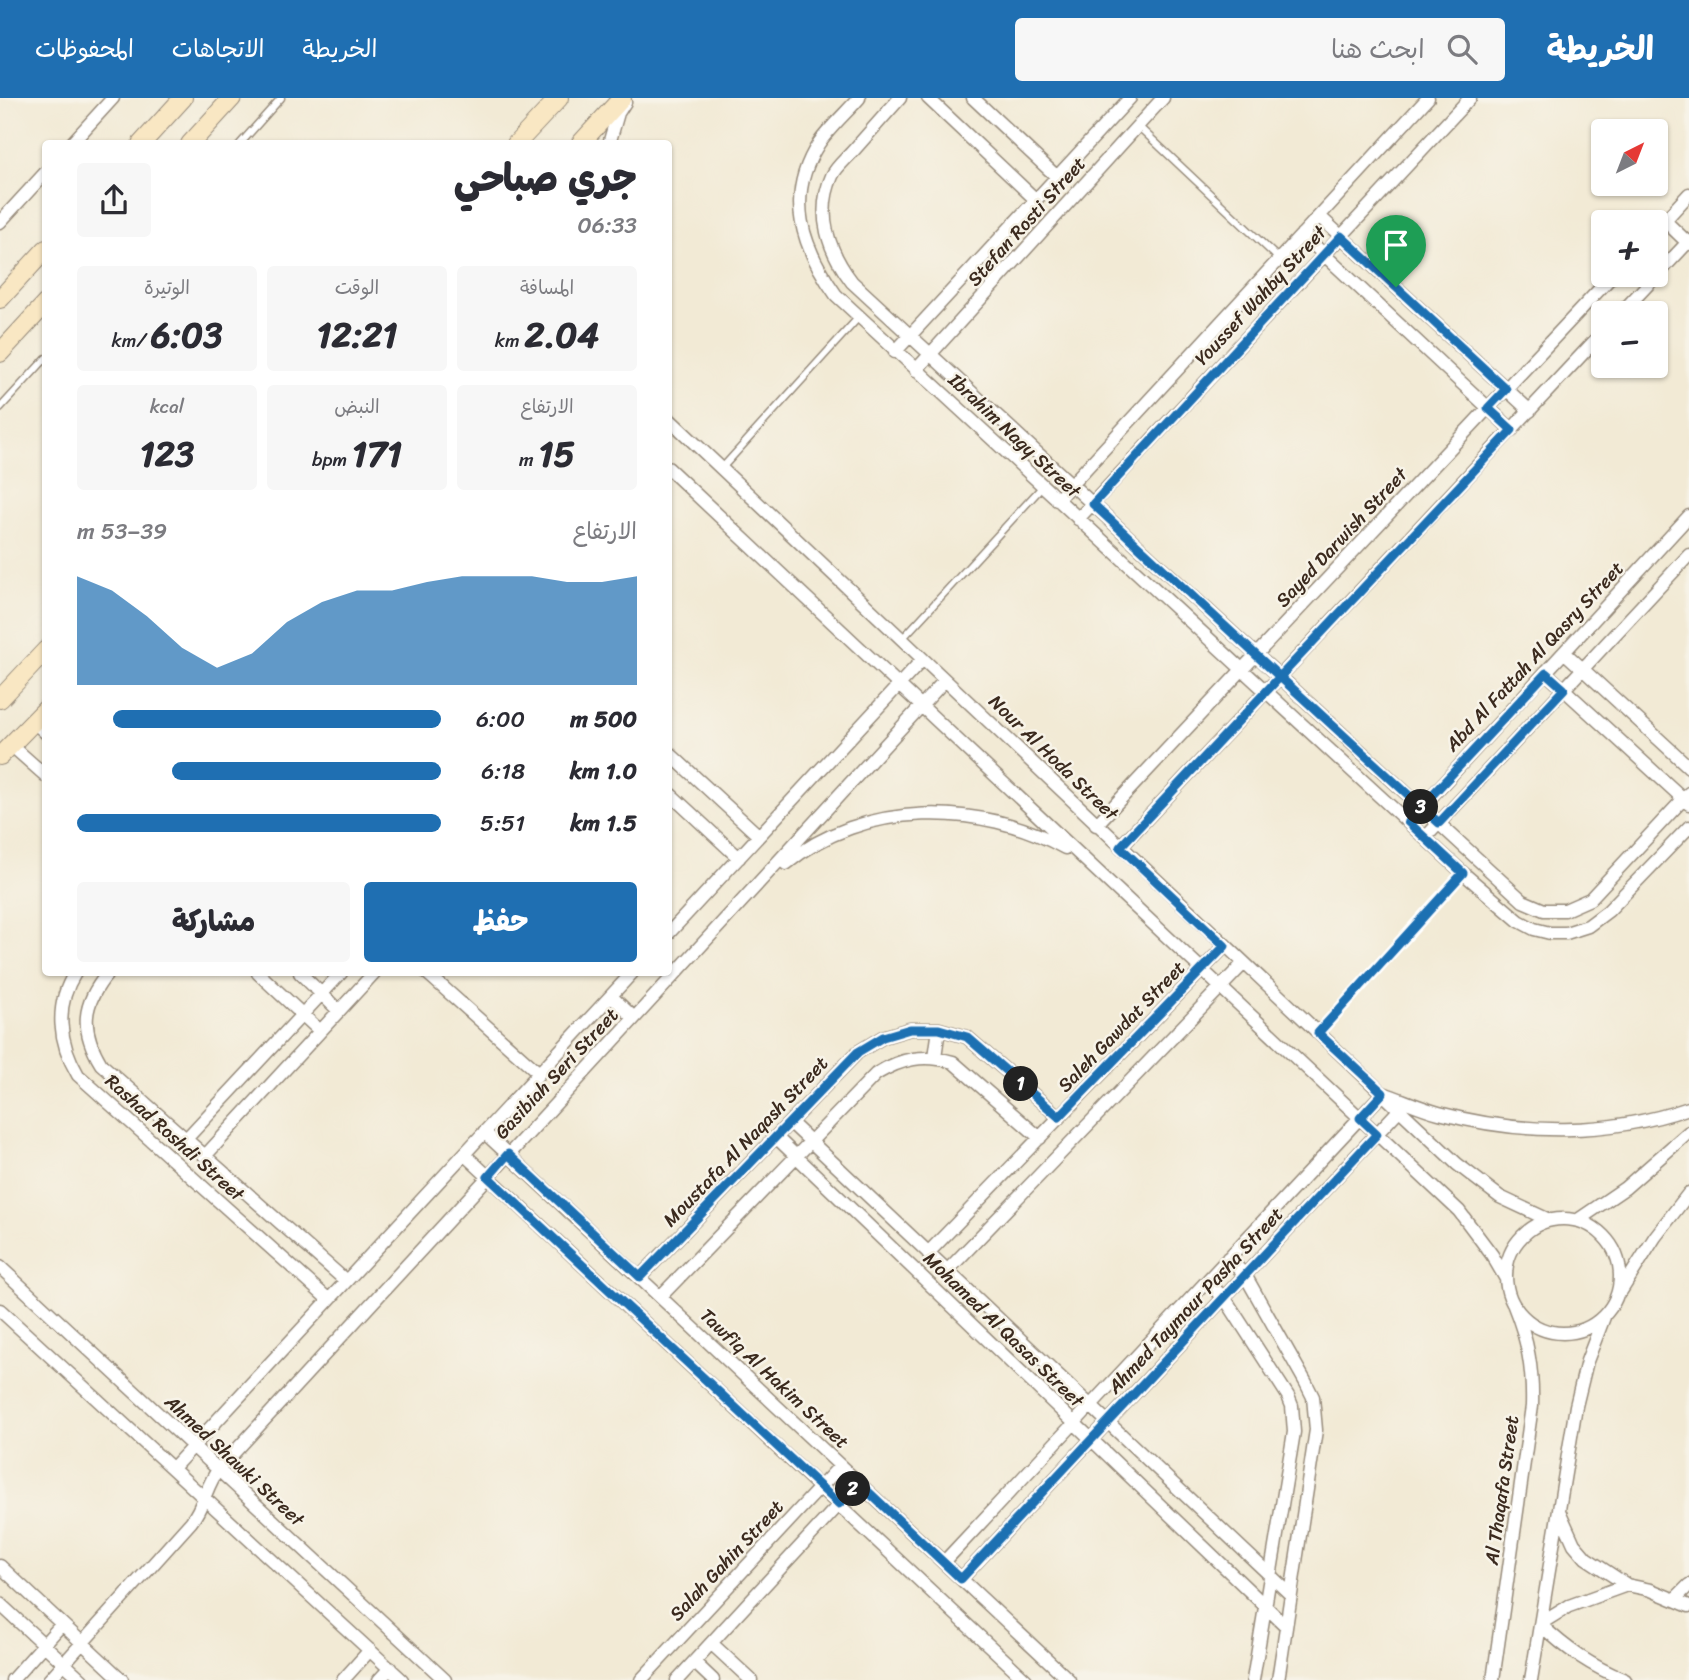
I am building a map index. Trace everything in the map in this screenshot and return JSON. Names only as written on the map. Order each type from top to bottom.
[{"type":"main road","points":[[145,140],[183,98]]},
{"type":"main road","points":[[194,140],[232,98]]},
{"type":"main road","points":[[520,140],[559,98]]},
{"type":"main road","points":[[584,140],[625,98]]},
{"type":"main road","points":[[0,299],[42,253]]},
{"type":"main road","points":[[0,353],[42,307]]},
{"type":"main road","points":[[0,699],[42,654]]},
{"type":"main road","points":[[5,750],[41,721]]},
{"type":"street","points":[[75,140],[113,98]]},
{"type":"street","points":[[610,140],[625,98]]},
{"type":"street","name":"Ibrahim Nagy Street","points":[[859,98],[820,143],[808,166],[800,191],[803,235],[811,256],[836,295],[1463,873],[1519,921],[1534,929],[1566,933]]},
{"type":"street","name":"Ibrahim Nagy Street","points":[[900,98],[833,174],[826,196],[824,219],[828,243],[838,264],[852,282],[1524,901],[1544,910],[1566,910]]},
{"type":"street","points":[[928,98],[1035,200]]},
{"type":"street","points":[[973,98],[1057,177]]},
{"type":"street","name":"Stefan Rosti Street","points":[[895,352],[1130,98]]},
{"type":"street","name":"Stefan Rosti Street","points":[[916,370],[1163,98]]},
{"type":"street","name":"Youssef Wahby Street","points":[[1058,500],[1428,98]]},
{"type":"street","name":"Youssef Wahby Street","points":[[1078,519],[1470,98]]},
{"type":"street","points":[[0,222],[42,176]]},
{"type":"street","points":[[1668,217],[1687,199]]},
{"type":"street","points":[[1319,216],[1530,411]]},
{"type":"street","points":[[1632,301],[1688,242],[1668,230]]},
{"type":"street","points":[[1302,234],[1512,430]]},
{"type":"street","name":"Sayed Darwish Street","points":[[1096,825],[1602,287]]},
{"type":"street","points":[[1120,847],[1591,345]]},
{"type":"street","name":"Nour Al Hoda Street","points":[[672,422],[1096,825],[1478,1182],[1500,1198],[1549,1220]]},
{"type":"street","points":[[672,472],[1459,1211],[1492,1255],[1506,1279],[1514,1306],[1524,1317],[1538,1328],[1555,1333],[1581,1330],[1604,1317]]},
{"type":"street","name":"Abd Al Fattah Al Qasry Street","points":[[1408,822],[1689,516]]},
{"type":"street","points":[[1425,838],[1689,555]]},
{"type":"street","points":[[1564,652],[1689,767]]},
{"type":"street","points":[[672,930],[923,659]]},
{"type":"street","points":[[1546,673],[1687,799],[1590,899],[1566,910],[1566,933],[1588,926],[1608,911],[1689,827]]},
{"type":"street","name":"Gasibiah Seri Street","points":[[49,1680],[191,1522],[218,1470],[945,680]]},
{"type":"street","points":[[5,750],[42,773]]},
{"type":"street","points":[[672,756],[759,836]]},
{"type":"street","points":[[672,796],[739,858]]},
{"type":"street","points":[[758,886],[792,858],[830,837],[872,822],[915,814],[959,814],[1002,821],[1044,836],[1082,858]]},
{"type":"street","name":"Saleh Gawdat Street","points":[[928,1253],[1225,946]]},
{"type":"street","points":[[947,1271],[1244,963]]},
{"type":"street","name":"Rashad Roshdi Street","points":[[74,976],[62,1002],[60,1030],[67,1057],[78,1075],[329,1300]]},
{"type":"street","name":"Rashad Roshdi Street","points":[[106,976],[95,989],[87,1008],[86,1028],[91,1047],[101,1064],[346,1281]]},
{"type":"street","points":[[261,976],[320,1031]]},
{"type":"street","points":[[303,976],[340,1011]]},
{"type":"street","points":[[186,1139],[338,976]]},
{"type":"street","points":[[205,1156],[371,976]]},
{"type":"street","points":[[430,976],[539,1073]]},
{"type":"street","name":"Gasibiah Seri Street","points":[[173,1468],[629,976]]},
{"type":"street","points":[[611,996],[634,1017]]},
{"type":"street","name":"Moustafa Al Naqash Street","points":[[640,1277],[858,1052],[883,1037],[910,1029],[939,1029],[967,1037],[1064,1113],[1088,1125]]},
{"type":"street","points":[[936,1057],[939,1029]]},
{"type":"street","points":[[660,1297],[876,1074],[894,1063],[914,1057],[936,1057],[953,1062],[1040,1138]]},
{"type":"street","points":[[112,1107],[129,1089]]},
{"type":"street","points":[[1383,1093],[1437,1112],[1493,1125],[1550,1130],[1607,1127],[1664,1117],[1689,1108]]},
{"type":"street","name":"Ahmed Taymour Pasha Street","points":[[944,1562],[1383,1093]]},
{"type":"street","name":"Ahmed Taymour Pasha Street","points":[[961,1579],[1400,1109]]},
{"type":"street","name":"Mohamed Al Qasas Street","points":[[790,1122],[1291,1595]]},
{"type":"street","name":"Tawfiq Al Hakim Street","points":[[484,1132],[1069,1680]]},
{"type":"street","points":[[1578,1220],[1625,1188],[1689,1132]]},
{"type":"street","name":"Mohamed Al Qasas Street","points":[[776,1137],[1286,1626]]},
{"type":"street","points":[[464,1154],[1027,1680]]},
{"type":"street","points":[[1531,1680],[1581,1383],[1604,1317],[1648,1247],[1689,1193]]},
{"type":"street","points":[[1506,1279],[1507,1263],[1517,1242],[1535,1226],[1563,1218],[1578,1220],[1593,1227],[1606,1238],[1615,1252],[1620,1268],[1620,1284],[1615,1301]]},
{"type":"street","points":[[1228,1258],[1245,1275],[1307,1383],[1316,1412],[1313,1454],[1278,1680]]},
{"type":"street","name":"Ahmed Shawki Street","points":[[0,1267],[444,1680]]},
{"type":"street","points":[[1206,1282],[1224,1297],[1292,1406],[1294,1432],[1253,1680]]},
{"type":"street","name":"Al Thaqafa Street","points":[[1493,1680],[1532,1406],[1530,1354],[1514,1306]]},
{"type":"street","points":[[0,1310],[402,1680]]},
{"type":"street","name":"Salah Gahin Street","points":[[640,1680],[840,1466]]},
{"type":"street","points":[[677,1680],[859,1483]]},
{"type":"street","points":[[1559,1509],[1574,1544],[1586,1558],[1627,1585],[1651,1590],[1689,1606]]},
{"type":"street","points":[[0,1566],[122,1680]]},
{"type":"street","points":[[1540,1624],[1569,1606],[1627,1585]]},
{"type":"street","points":[[1675,1599],[1689,1585]]},
{"type":"street","points":[[0,1604],[82,1680]]},
{"type":"street","points":[[12,1680],[62,1624]]},
{"type":"street","points":[[1540,1624],[1585,1661],[1625,1680]]},
{"type":"street","points":[[711,1643],[751,1680]]},
{"type":"street","points":[[343,1680],[370,1650]]},
{"type":"street","points":[[694,1662],[713,1680]]},
{"type":"street","points":[[379,1680],[390,1668]]},
{"type":"lane","points":[[244,140],[281,98]]},
{"type":"lane","points":[[1138,126],[1279,259]]},
{"type":"lane","points":[[722,468],[859,317]]},
{"type":"lane","points":[[0,408],[42,362]]},
{"type":"lane","points":[[902,639],[1042,486]]},
{"type":"lane","points":[[1318,1033],[1463,873]]},
{"type":"route","points":[[1396,287],[1341,236],[1093,504],[1256,655],[1280,677],[1351,742],[1421,807],[1439,823],[1564,689],[1546,673],[1421,807],[1408,822],[1463,873],[1318,1033],[1383,1093],[1360,1118],[1377,1134],[961,1579],[859,1483],[839,1504],[488,1177],[508,1154],[640,1277],[858,1052],[883,1037],[910,1029],[939,1029],[967,1037],[1059,1117],[1225,946],[1120,847],[1218,744],[1280,677],[1512,430],[1488,408],[1506,389],[1396,287]]}]
